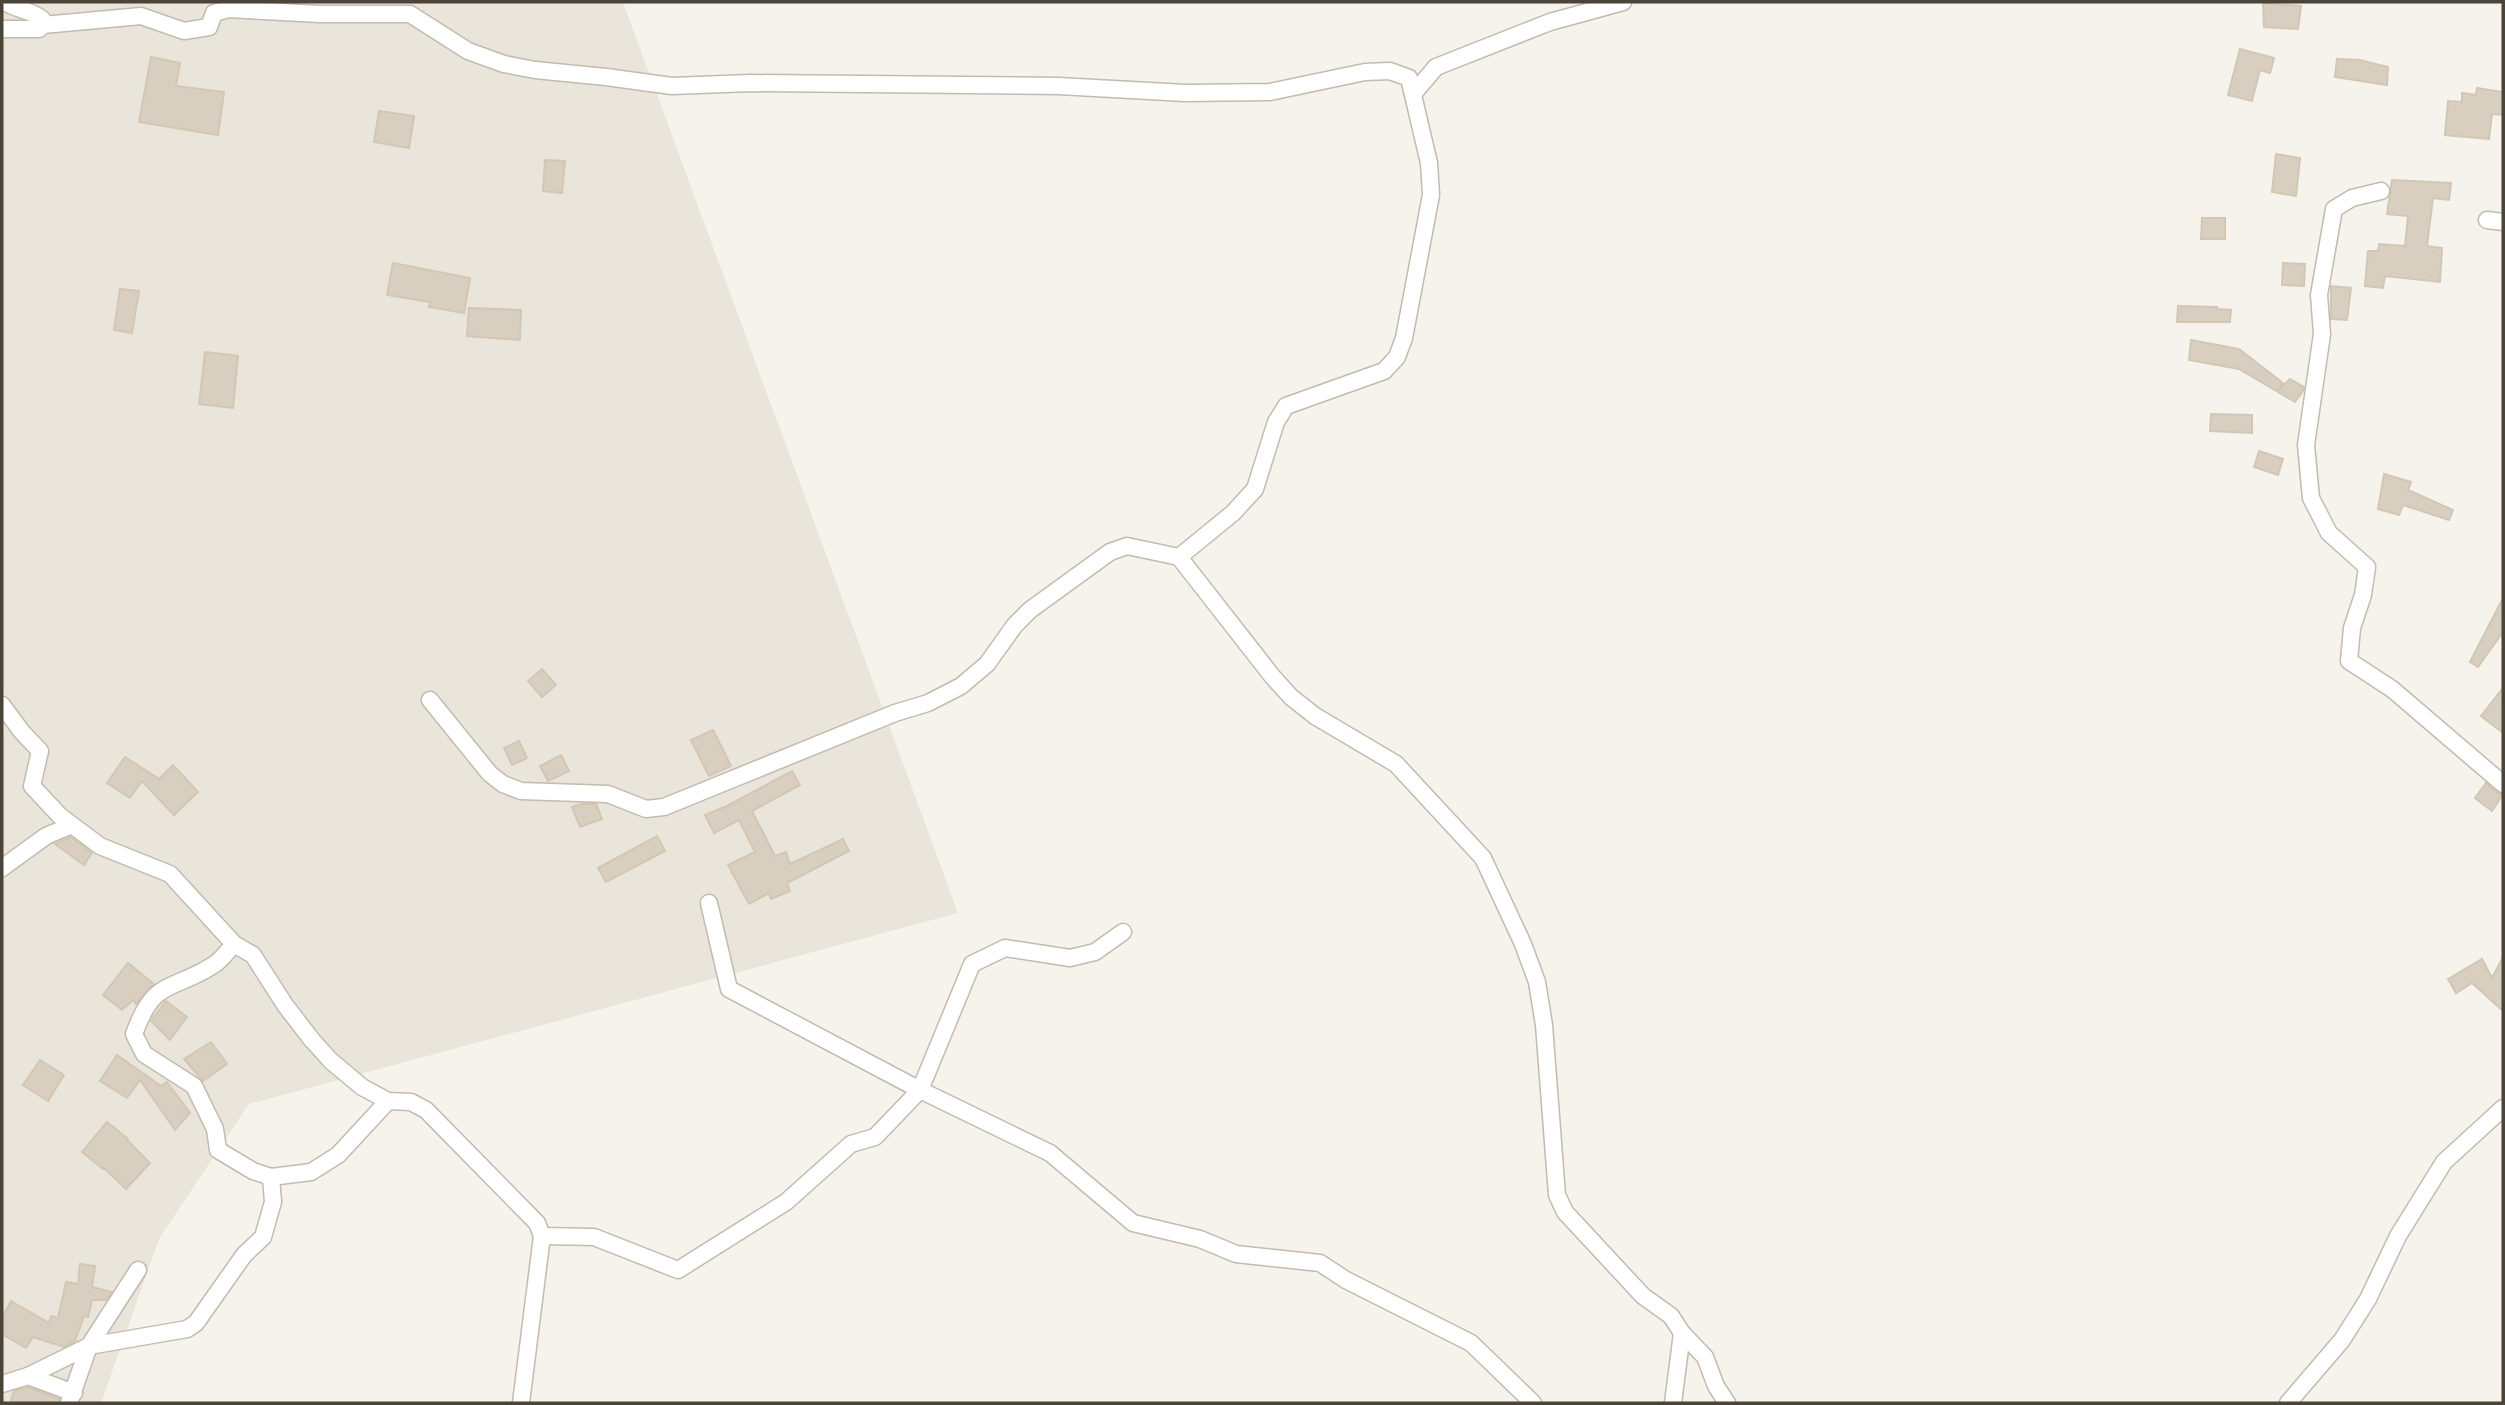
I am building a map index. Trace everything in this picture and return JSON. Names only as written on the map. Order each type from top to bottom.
[{"type":"street","points":[[5,2],[17,10],[36,14],[42,19],[43,26]]},
{"type":"street","points":[[1412,94],[1436,67],[1550,22],[1623,2]]},
{"type":"street","points":[[2,29],[39,29],[43,26],[141,9],[184,31],[209,27],[214,13],[228,9],[319,14],[411,14],[468,51],[504,64],[672,86],[750,83],[1059,86],[1185,93],[1270,92],[1364,72],[1390,71],[1409,78],[1429,163],[1431,195],[1405,338],[1397,357],[1384,371],[1286,406],[1276,422],[1255,489],[1233,513],[1179,557]]},
{"type":"street","points":[[2381,191],[2352,198],[2334,209],[2319,295],[2322,334],[2306,445],[2311,498],[2329,533],[2367,568],[2363,595],[2352,628],[2349,661],[2392,689],[2503,784]]},
{"type":"street","points":[[430,700],[490,774],[503,785],[521,791],[608,794],[646,809],[664,807],[882,718],[928,703],[961,685],[987,664],[1015,625],[1030,610],[1110,552],[1127,546],[1179,557],[1291,697],[1315,716],[1396,764],[1483,858],[1523,944],[1537,982],[1544,1025],[1557,1195],[1564,1212],[1643,1296],[1671,1316],[1682,1333],[1705,1357],[1716,1385],[1727,1403]]},
{"type":"street","points":[[2,705],[40,751],[32,786],[72,825],[100,846],[170,874],[234,944],[253,955],[285,1005],[331,1061],[362,1087],[388,1101],[411,1102],[426,1110],[537,1223],[542,1236],[521,1403]]},
{"type":"street","points":[[2,868],[46,836],[72,825]]},
{"type":"street","points":[[709,903],[729,989],[920,1090],[1050,1153],[1133,1223],[1200,1239],[1236,1254],[1320,1263],[1346,1280],[1471,1343],[1533,1403]]},
{"type":"street","points":[[542,1236],[594,1237],[678,1270],[786,1202],[850,1144],[875,1137],[920,1090],[972,964],[1005,948],[1070,958],[1095,952],[1123,932]]},
{"type":"street","points":[[234,944],[218,962],[158,993],[142,1011],[134,1034],[144,1054],[194,1086],[215,1129],[218,1150],[253,1171],[271,1177],[311,1172],[338,1155],[388,1101]]},
{"type":"street","points":[[2288,1403],[2342,1340],[2368,1299],[2398,1236],[2444,1162],[2503,1108]]},
{"type":"street","points":[[2,1384],[28,1376],[89,1346],[187,1329],[196,1323],[244,1255],[263,1237],[273,1202],[271,1177]]},
{"type":"street","points":[[28,1376],[72,1398],[89,1346],[138,1270]]},
{"type":"street","points":[[1673,1403],[1682,1333]]},
{"type":"shaded area","points":[[2,2],[623,2],[958,913],[249,1104],[159,1239],[101,1403],[2,1403]]},
{"type":"building","points":[[2263,3],[2301,6],[2298,29],[2264,27]]},
{"type":"building","points":[[2240,49],[2274,58],[2270,73],[2260,70],[2252,101],[2228,95]]},
{"type":"building","points":[[151,57],[180,63],[176,86],[224,92],[218,135],[139,122]]},
{"type":"building","points":[[2337,59],[2360,60],[2388,67],[2387,85],[2335,77]]},
{"type":"building","points":[[2477,88],[2503,92],[2503,115],[2492,114],[2489,139],[2445,135],[2448,101],[2462,102],[2462,93],[2476,95]]},
{"type":"building","points":[[379,111],[414,116],[409,148],[374,142]]},
{"type":"building","points":[[2276,154],[2300,158],[2296,196],[2272,192]]},
{"type":"building","points":[[545,160],[565,161],[562,193],[543,191]]},
{"type":"building","points":[[2392,180],[2451,183],[2449,200],[2433,198],[2427,246],[2442,248],[2440,282],[2385,276],[2383,288],[2365,286],[2368,251],[2378,251],[2379,244],[2405,246],[2408,216],[2387,214]]},
{"type":"building","points":[[2202,218],[2225,218],[2225,239],[2201,239]]},
{"type":"building","points":[[393,263],[470,278],[464,313],[429,307],[430,302],[387,295]]},
{"type":"building","points":[[2283,263],[2305,264],[2304,286],[2282,285]]},
{"type":"building","points":[[2331,286],[2351,288],[2347,320],[2331,319]]},
{"type":"building","points":[[120,289],[139,291],[132,333],[114,330]]},
{"type":"building","points":[[2178,306],[2231,310],[2230,322],[2177,322]]},
{"type":"building","points":[[469,308],[521,310],[520,340],[467,336]]},
{"type":"building","points":[[2191,340],[2239,349],[2283,383],[2278,391],[2290,379],[2304,387],[2303,391],[2295,402],[2239,369],[2189,360]]},
{"type":"building","points":[[205,352],[238,356],[233,408],[199,404]]},
{"type":"building","points":[[2211,414],[2252,415],[2252,433],[2210,431]]},
{"type":"building","points":[[2259,451],[2283,459],[2278,475],[2254,467]]},
{"type":"building","points":[[2384,474],[2411,482],[2408,490],[2453,510],[2449,520],[2403,505],[2399,515],[2378,509]]},
{"type":"building","points":[[2503,598],[2503,632],[2478,667],[2470,662]]},
{"type":"building","points":[[542,669],[556,685],[542,697],[528,681]]},
{"type":"building","points":[[2503,688],[2503,733],[2481,716]]},
{"type":"building","points":[[713,730],[731,766],[709,776],[691,740]]},
{"type":"building","points":[[519,741],[527,758],[512,765],[504,748]]},
{"type":"building","points":[[561,755],[569,771],[548,781],[540,766]]},
{"type":"building","points":[[125,757],[159,779],[173,765],[198,792],[174,815],[142,781],[130,798],[107,783]]},
{"type":"building","points":[[792,771],[800,785],[752,811],[775,856],[786,852],[790,864],[843,839],[849,851],[787,883],[790,891],[771,899],[769,893],[749,904],[728,865],[755,852],[739,820],[714,833],[705,815]]},
{"type":"building","points":[[2486,783],[2496,792],[2503,794],[2492,811],[2475,798]]},
{"type":"building","points":[[596,804],[602,819],[580,827],[572,807]]},
{"type":"building","points":[[657,836],[665,851],[606,882],[598,868]]},
{"type":"building","points":[[71,837],[92,853],[84,865],[55,844]]},
{"type":"building","points":[[2503,957],[2503,1011],[2472,983],[2456,993],[2448,979],[2482,959],[2492,978]]},
{"type":"building","points":[[128,963],[154,984],[136,1004],[133,1000],[122,1010],[103,995]]},
{"type":"building","points":[[166,1001],[187,1017],[170,1040],[151,1021]]},
{"type":"building","points":[[211,1042],[227,1064],[203,1081],[184,1059]]},
{"type":"building","points":[[117,1055],[161,1086],[167,1082],[190,1113],[175,1130],[140,1080],[127,1098],[100,1081]]},
{"type":"building","points":[[40,1060],[64,1075],[48,1101],[23,1085]]},
{"type":"building","points":[[107,1122],[128,1139],[150,1163],[126,1189],[82,1152]]},
{"type":"building","points":[[80,1264],[95,1266],[92,1287],[112,1292],[106,1300],[92,1300],[88,1317],[84,1316],[75,1341],[64,1347],[33,1337],[26,1348],[2,1334],[2,1317],[11,1301],[49,1323],[51,1316],[58,1318],[66,1282],[78,1284]]},
{"type":"building","points":[[28,1387],[59,1399],[59,1403],[10,1403],[14,1391]]}]
